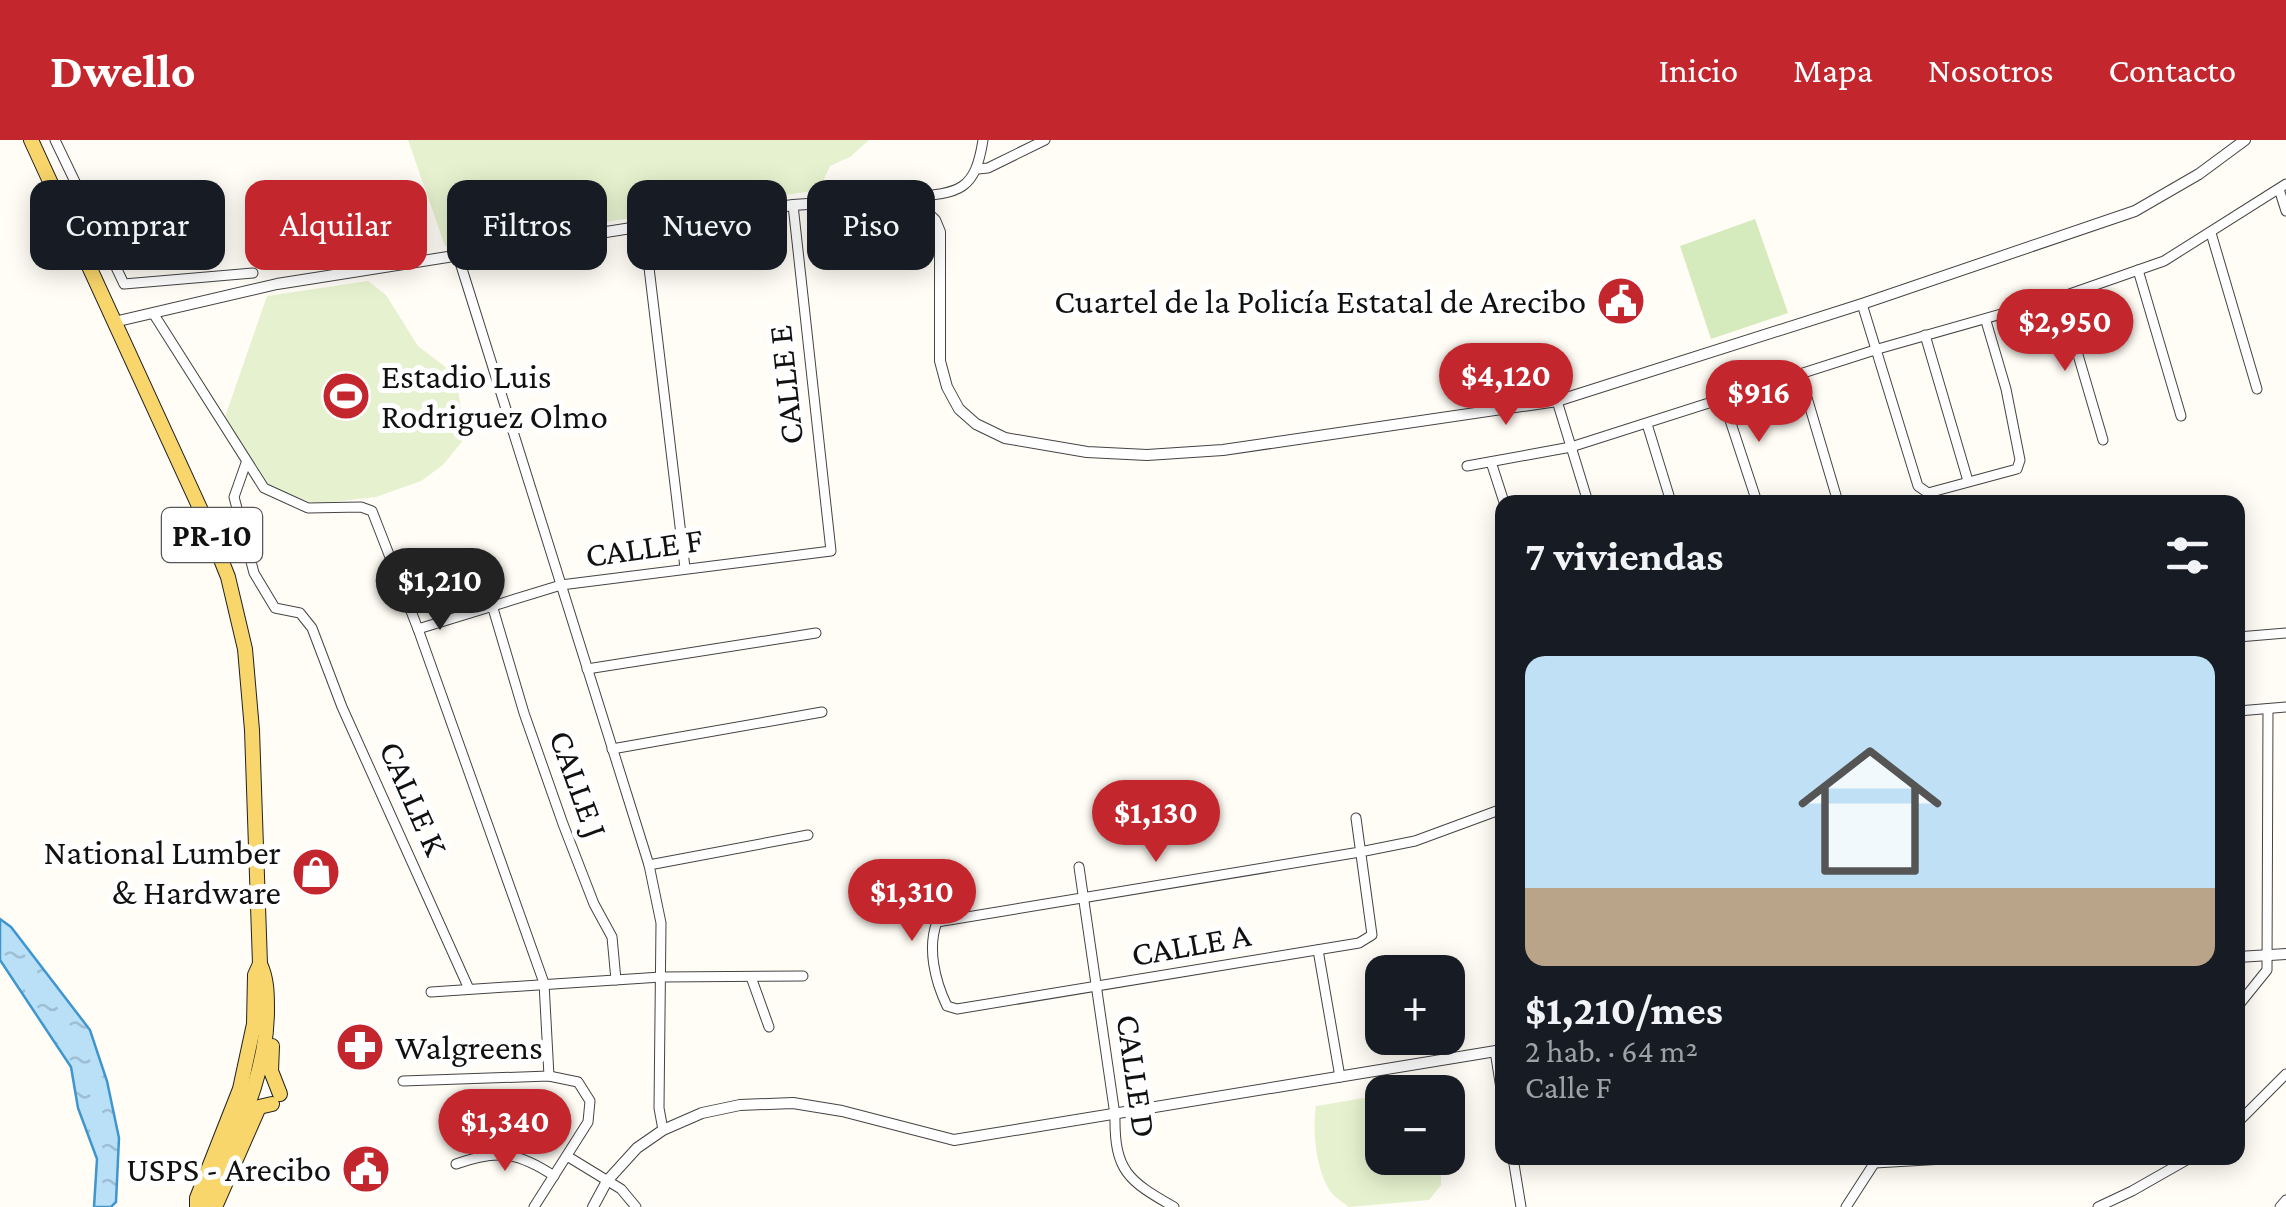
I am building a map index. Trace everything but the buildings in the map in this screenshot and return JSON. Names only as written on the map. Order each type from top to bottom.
[{"type":"main road","name":"PR-10","points":[[31,140],[204,517],[240,620],[250,693],[260,964],[266,975],[267,1025],[254,1094],[206,1202],[199,1207],[197,1198],[240,1090],[254,1024],[254,975],[260,964]]},
{"type":"main road","points":[[215,1207],[259,1107],[276,1099],[271,1071],[272,1036],[267,1025]]},
{"type":"street","points":[[55,140],[124,284],[253,273]]},
{"type":"street","points":[[935,195],[961,188],[978,169],[983,140]]},
{"type":"street","points":[[978,169],[988,168],[1045,140]]},
{"type":"street","points":[[935,220],[940,232],[940,361],[947,387],[959,409],[976,424],[1005,438],[1087,452],[1147,455],[1222,450],[1557,400],[1862,304],[2135,211],[2199,174],[2245,140]]},
{"type":"street","points":[[1468,466],[1571,447],[1878,349],[2061,297],[2164,261],[2283,187],[2286,211]]},
{"type":"street","points":[[787,207],[807,205]]},
{"type":"street","name":"CALLE E","points":[[793,206],[831,550],[823,552]]},
{"type":"street","points":[[2211,233],[2257,389]]},
{"type":"street","points":[[114,322],[277,284],[447,258]]},
{"type":"street","points":[[462,270],[649,864],[662,923],[659,1108],[664,1130]]},
{"type":"street","points":[[649,270],[686,568]]},
{"type":"street","points":[[2138,270],[2181,416]]},
{"type":"street","points":[[2061,297],[2103,440]]},
{"type":"street","points":[[1862,304],[1918,486],[1928,494],[2017,468],[2020,460],[2006,389],[1986,321]]},
{"type":"street","points":[[153,313],[264,488],[298,505],[361,507],[372,511],[544,983],[549,1076]]},
{"type":"street","points":[[1925,335],[1968,481]]},
{"type":"street","points":[[1800,374],[1836,495]]},
{"type":"street","points":[[1724,399],[1755,495]]},
{"type":"street","points":[[1557,400],[1586,495]]},
{"type":"street","points":[[1647,424],[1669,495]]},
{"type":"street","points":[[1492,462],[1502,495]]},
{"type":"street","name":"CALLE K","points":[[246,463],[234,498],[254,573],[276,608],[300,613],[312,628],[342,706],[469,989]]},
{"type":"street","name":"CALLE F","points":[[418,630],[560,586],[823,552]]},
{"type":"street","name":"CALLE J","points":[[492,605],[562,824],[612,938],[616,980]]},
{"type":"street","points":[[587,669],[816,633]]},
{"type":"street","points":[[2245,637],[2286,634]]},
{"type":"street","points":[[2245,710],[2286,707]]},
{"type":"street","points":[[2245,997],[2267,970],[2268,708]]},
{"type":"street","points":[[612,748],[822,712]]},
{"type":"street","points":[[1083,897],[1415,841],[1495,812]]},
{"type":"street","points":[[1340,1077],[1318,950],[1360,943],[1372,935],[1356,818]]},
{"type":"street","points":[[649,864],[808,836]]},
{"type":"street","name":"CALLE D","points":[[1079,868],[1115,1116],[1115,1140],[1126,1173],[1142,1190],[1174,1207]]},
{"type":"street","name":"CALLE A","points":[[1083,897],[937,922],[931,938],[939,990],[946,1006],[972,1007],[1318,950]]},
{"type":"street","points":[[2245,957],[2286,954]]},
{"type":"street","points":[[431,992],[662,977],[803,976]]},
{"type":"street","points":[[751,977],[770,1027]]},
{"type":"street","points":[[592,1207],[607,1181],[637,1148],[664,1130],[702,1113],[740,1105],[780,1103],[842,1111],[954,1140],[1495,1051]]},
{"type":"street","points":[[2245,1115],[2286,1074]]},
{"type":"street","points":[[403,1081],[549,1076],[578,1082],[590,1101],[588,1122],[534,1207]]},
{"type":"street","points":[[456,1164],[478,1156],[514,1155],[554,1176]]},
{"type":"street","points":[[567,1156],[629,1195],[636,1207]]},
{"type":"street","points":[[1514,1165],[1521,1207]]},
{"type":"street","points":[[1846,1207],[1874,1165]]},
{"type":"street","points":[[2098,1207],[2178,1165]]},
{"type":"street","points":[[2131,1207],[2132,1192]]},
{"type":"street","points":[[2280,1207],[2286,1200]]},
{"type":"green space","points":[[408,140],[869,140],[850,157],[830,166],[824,180],[807,180],[807,192],[787,195],[787,180],[627,180],[627,219],[607,222],[607,180],[447,180],[445,246],[427,194],[427,180],[422,180]]},
{"type":"green space","points":[[1755,219],[1788,313],[1711,339],[1680,246]]},
{"type":"green space","name":"Estadio Luis Rodriguez Olmo","points":[[368,281],[386,295],[418,346],[456,375],[465,438],[443,465],[421,481],[376,497],[315,504],[267,485],[225,417],[267,296]]},
{"type":"green space","points":[[1365,1098],[1365,1175],[1441,1175],[1441,1185],[1429,1200],[1349,1207],[1333,1194],[1322,1173],[1315,1138],[1316,1106]]},
{"type":"water","points":[[0,919],[11,927],[90,1030],[107,1081],[119,1138],[116,1202],[111,1207],[94,1207],[97,1159],[78,1108],[71,1067],[0,960]]},
{"type":"place","name":"Cuartel de la Policía Estatal de Arecibo","points":[[1621,301]]},
{"type":"place","name":"Estadio Luis Rodriguez Olmo","points":[[346,396]]},
{"type":"place","name":"National Lumber & Hardware","points":[[316,872]]},
{"type":"place","name":"Walgreens","points":[[360,1047]]},
{"type":"place","name":"USPS - Arecibo","points":[[366,1169]]}]
